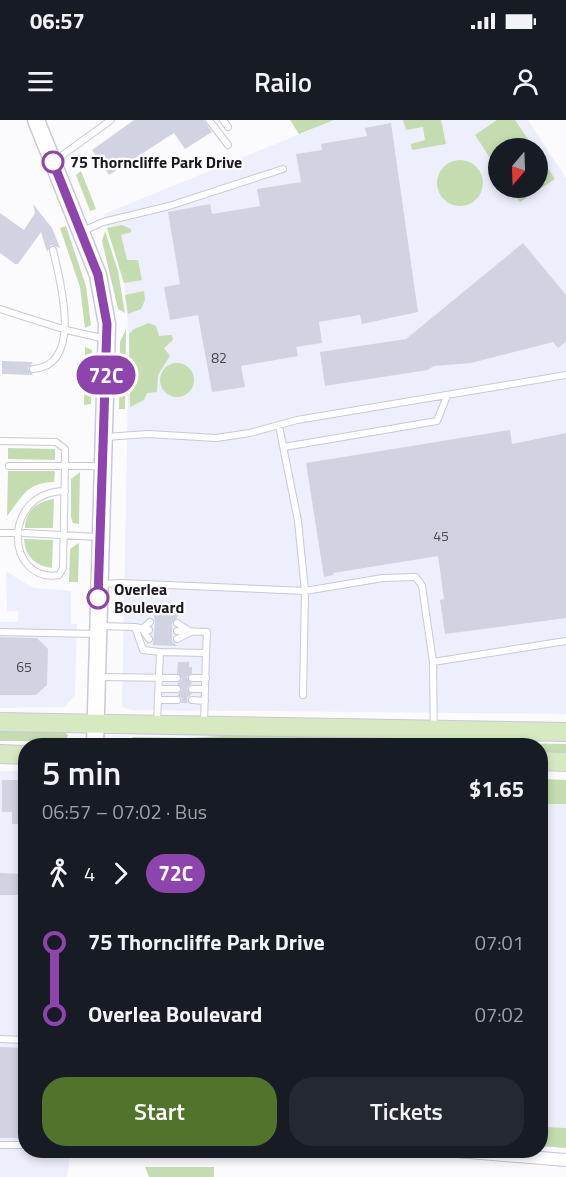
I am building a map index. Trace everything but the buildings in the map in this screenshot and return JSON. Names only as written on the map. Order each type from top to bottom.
[{"type":"main road","points":[[0,722],[204,726],[434,738],[566,732]]},
{"type":"main road","points":[[0,754],[18,755]]},
{"type":"main road","points":[[548,761],[566,762]]},
{"type":"street","points":[[36,120],[98,275],[107,339],[105,437],[99,537],[95,738]]},
{"type":"street","points":[[542,1158],[566,1160]]},
{"type":"lane","points":[[53,162],[111,120]]},
{"type":"lane","points":[[209,120],[228,145]]},
{"type":"lane","points":[[223,120],[228,127]]},
{"type":"lane","points":[[81,232],[103,222],[169,206],[283,169]]},
{"type":"lane","points":[[33,369],[45,367],[53,360],[66,330],[53,250]]},
{"type":"lane","points":[[0,309],[66,330],[107,339]]},
{"type":"lane","points":[[105,437],[148,434],[216,438],[279,426],[297,420],[566,375]]},
{"type":"lane","points":[[284,447],[437,421],[447,396]]},
{"type":"lane","points":[[279,426],[298,521],[305,591],[303,695]]},
{"type":"lane","points":[[0,441],[56,442],[65,449],[65,491],[63,568],[59,575],[51,576],[39,573],[24,562],[16,545],[14,533],[16,520],[27,502],[49,492],[65,491]]},
{"type":"lane","points":[[9,466],[103,466]]},
{"type":"lane","points":[[0,533],[14,533]]},
{"type":"lane","points":[[24,533],[99,537]]},
{"type":"lane","points":[[98,584],[122,583],[305,591],[383,578],[416,577],[422,586],[433,662],[434,738]]},
{"type":"lane","points":[[138,628],[150,622]]},
{"type":"lane","points":[[177,623],[191,632]]},
{"type":"lane","points":[[138,628],[149,639]]},
{"type":"lane","points":[[138,628],[143,650],[206,653]]},
{"type":"lane","points":[[0,632],[138,628],[149,630]]},
{"type":"lane","points":[[177,631],[207,632],[204,726]]},
{"type":"lane","points":[[177,639],[191,632]]},
{"type":"lane","points":[[433,662],[566,641]]},
{"type":"lane","points":[[157,725],[160,652]]},
{"type":"lane","points":[[96,677],[177,678]]},
{"type":"lane","points":[[192,678],[206,678]]},
{"type":"lane","points":[[159,689],[177,689]]},
{"type":"lane","points":[[192,689],[206,689]]},
{"type":"lane","points":[[158,700],[177,700]]},
{"type":"lane","points":[[192,700],[205,701]]},
{"type":"lane","points":[[0,1039],[18,1040]]},
{"type":"lane","points":[[0,1145],[18,1145]]},
{"type":"shaded area","points":[[334,120],[528,120],[540,138],[488,138],[488,198],[548,198],[548,151],[566,178],[566,714],[132,710],[122,707],[129,337],[124,283],[104,214]]},
{"type":"shaded area","points":[[6,571],[33,588],[71,591],[71,624],[77,624],[75,695],[65,707],[0,708],[0,622],[18,622],[18,611],[7,611]]},
{"type":"shaded area","points":[[0,771],[18,771],[18,1158],[70,1158],[67,1177],[0,1177]]},
{"type":"shaded area","points":[[548,779],[566,780],[566,1148],[548,1147]]},
{"type":"green space","points":[[290,120],[334,120],[299,134]]},
{"type":"green space","points":[[403,120],[441,120],[446,144],[412,150],[411,144],[425,140],[423,127],[406,130]]},
{"type":"green space","points":[[497,120],[515,120],[527,138],[488,138],[488,155],[475,135]]},
{"type":"green space","points":[[460,160],[476,167],[483,183],[476,199],[460,206],[444,199],[437,183],[444,167]]},
{"type":"green space","points":[[548,168],[555,179],[548,184]]},
{"type":"green space","points":[[81,171],[96,209],[90,211],[76,175]]},
{"type":"green space","points":[[122,225],[131,229],[131,232],[121,235],[127,260],[138,260],[142,280],[124,283],[107,228]]},
{"type":"green space","points":[[66,226],[86,286],[91,325],[85,328],[80,287],[60,228]]},
{"type":"green space","points":[[105,231],[118,271],[125,313],[118,309],[102,241]]},
{"type":"green space","points":[[144,291],[145,300],[141,309],[128,314],[125,295]]},
{"type":"green space","points":[[149,323],[156,326],[159,336],[172,335],[173,340],[164,348],[170,356],[158,375],[157,392],[147,393],[144,400],[130,407],[129,334],[134,329]]},
{"type":"green space","points":[[126,329],[125,409],[119,409],[120,342]]},
{"type":"green space","points":[[85,347],[92,350],[91,404],[84,405]]},
{"type":"green space","points":[[177,363],[189,368],[194,380],[189,392],[177,397],[165,392],[160,380],[165,368]]},
{"type":"green space","points":[[8,448],[55,449],[55,460],[8,459]]},
{"type":"green space","points":[[8,471],[55,471],[54,482],[30,488],[7,516]]},
{"type":"green space","points":[[80,472],[79,524],[73,523],[71,517],[71,479]]},
{"type":"green space","points":[[54,499],[53,528],[25,528],[27,517],[34,508]]},
{"type":"green space","points":[[24,539],[53,540],[52,568],[32,560]]},
{"type":"green space","points":[[79,543],[78,582],[69,582],[70,549]]},
{"type":"green space","points":[[0,729],[62,730],[68,735],[67,738],[18,738],[18,741],[0,741]]},
{"type":"green space","points":[[256,734],[406,738],[187,738]]},
{"type":"green space","points":[[133,737],[187,738],[132,738]]},
{"type":"green space","points":[[548,744],[566,744],[566,756],[548,755]]},
{"type":"green space","points":[[548,779],[566,780],[566,804],[548,804]]},
{"type":"green space","points":[[548,1127],[566,1128],[566,1148],[548,1147]]},
{"type":"green space","points":[[145,1167],[214,1167],[214,1177],[149,1177]]},
{"type":"bus line","name":"72C","points":[[53,162],[98,275],[107,324],[98,598]]},
{"type":"place","name":"75 Thorncliffe Park Drive","points":[[53,162]]},
{"type":"place","name":"Overlea Boulevard","points":[[98,598]]}]
